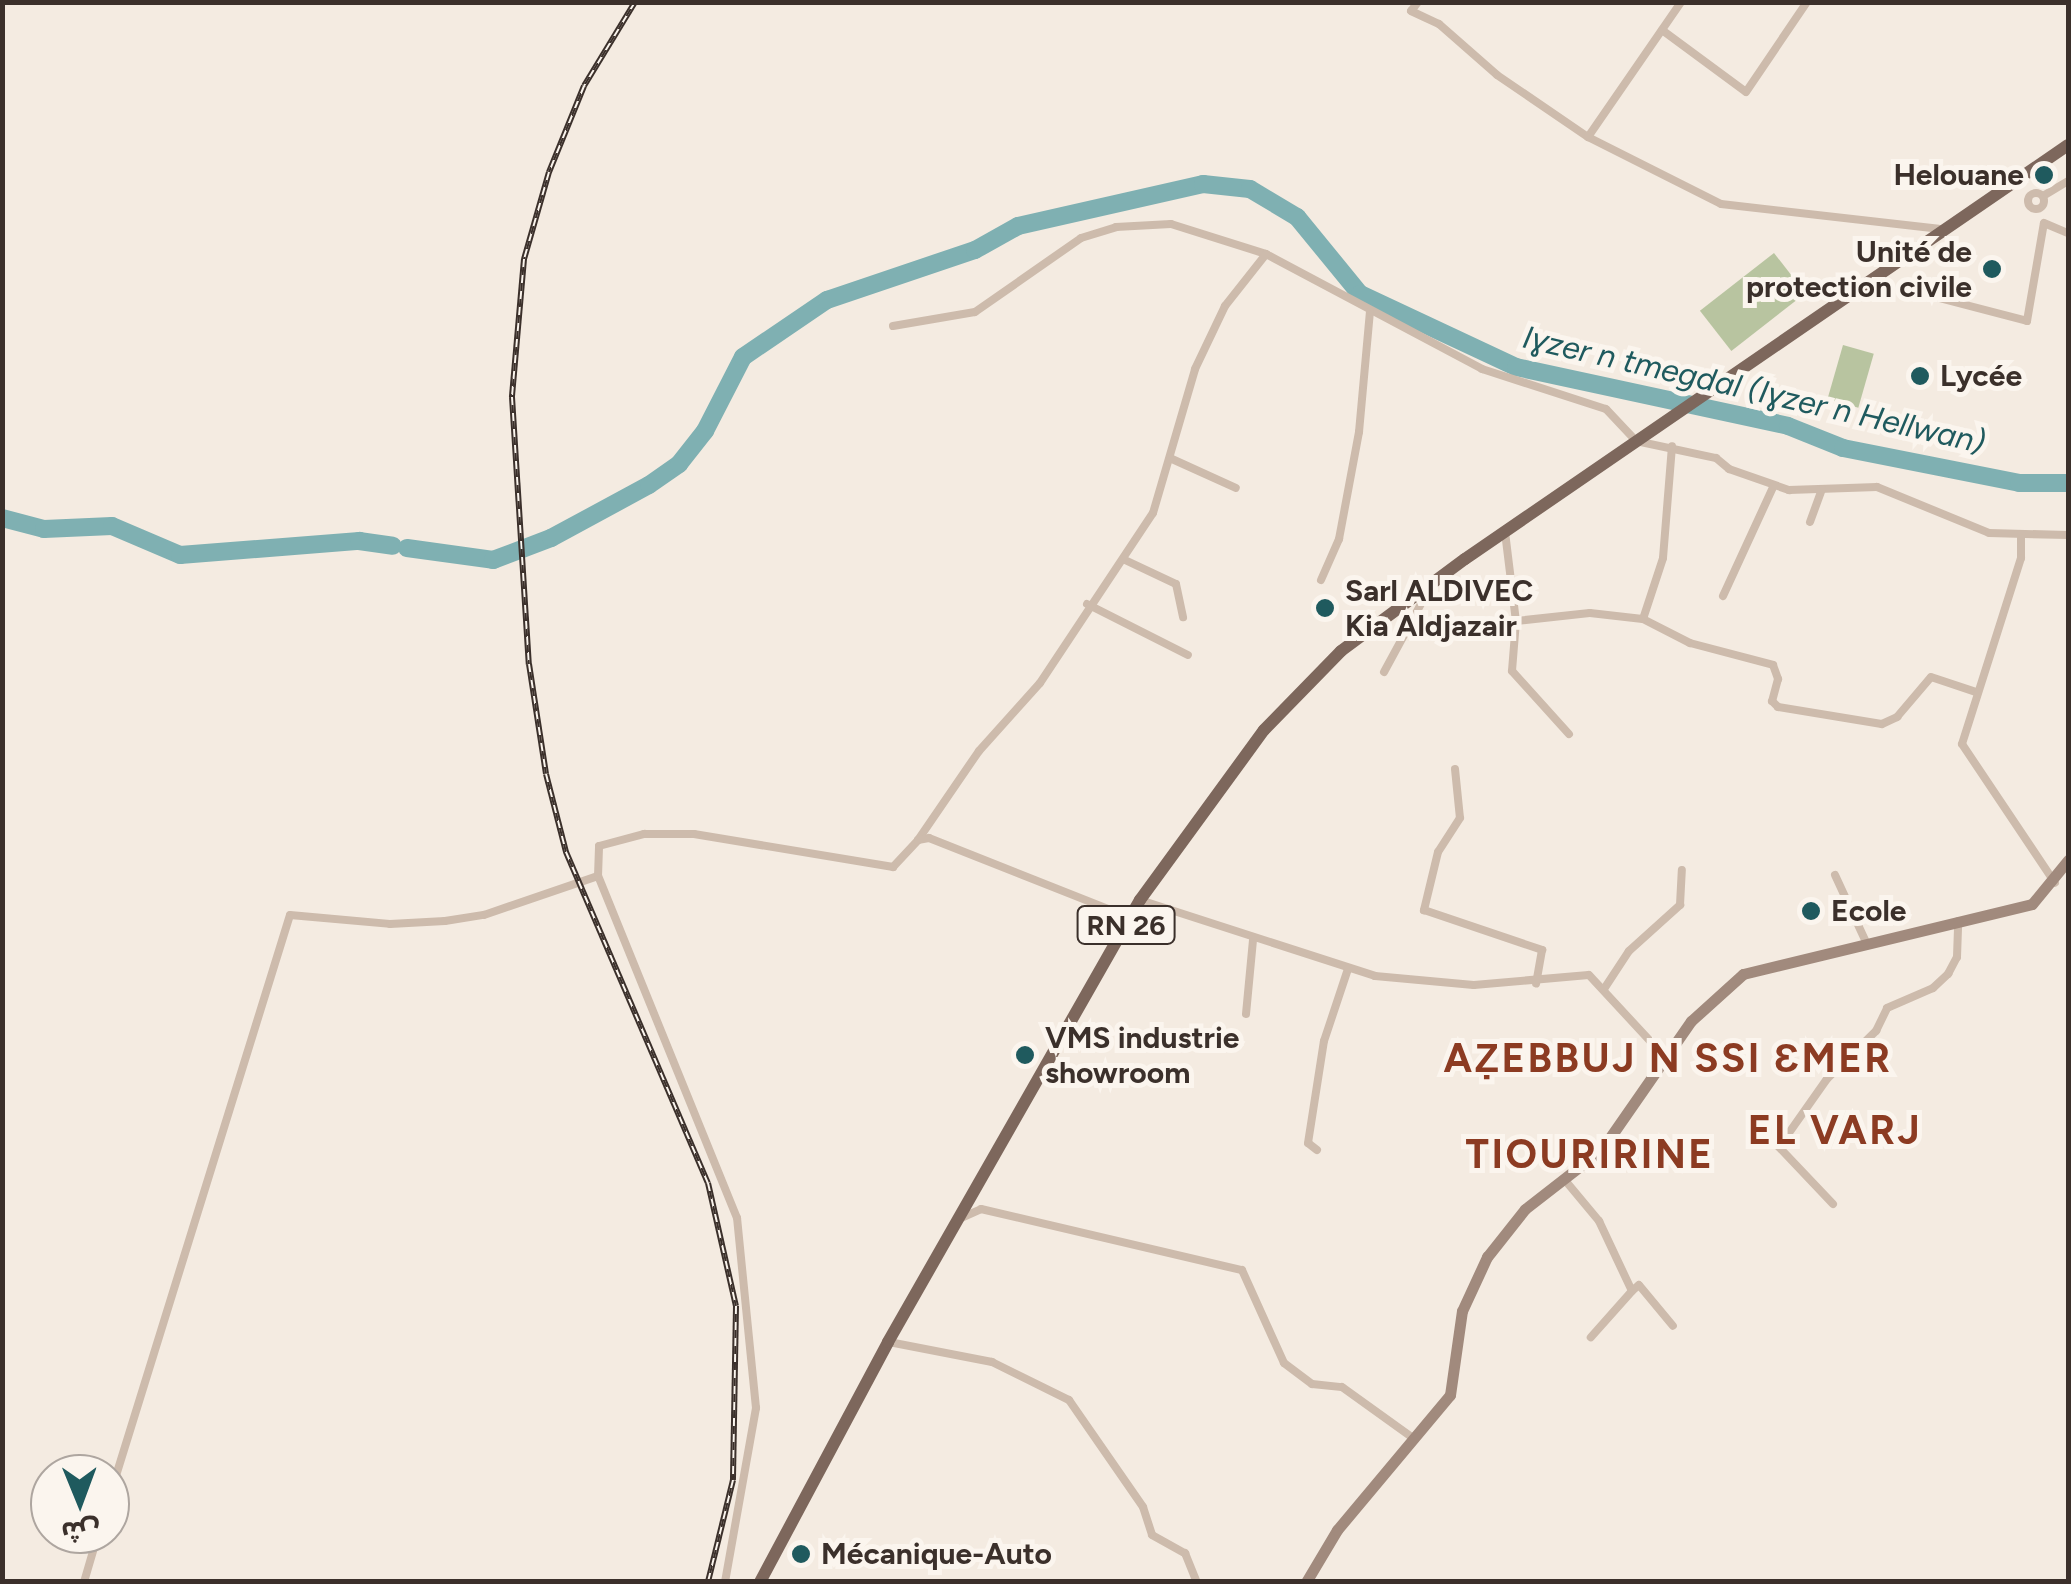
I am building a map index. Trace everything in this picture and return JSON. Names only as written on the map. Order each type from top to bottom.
[{"type":"main road","name":"RN 26","points":[[760,1582],[888,1342],[1140,900],[1264,730],[1341,652],[1431,585],[1940,229],[2068,145]]},
{"type":"street","points":[[1418,2],[1411,11],[1439,24],[1496,76],[1588,137],[1721,204],[1940,229]]},
{"type":"street","points":[[1588,137],[1682,2]]},
{"type":"street","points":[[1662,30],[1746,92],[1807,2]]},
{"type":"street","points":[[2019,176],[2032,194],[2043,196],[2068,182]]},
{"type":"street","points":[[2032,194],[2028,204],[2039,209]]},
{"type":"street","points":[[1939,298],[2027,321],[2044,223],[2039,209],[2043,196]]},
{"type":"street","points":[[2044,223],[2068,233]]},
{"type":"street","points":[[892,326],[975,312],[1081,238],[1116,227],[1171,224],[1266,254],[1482,369],[1606,409],[1636,441],[1672,446],[1774,485],[1876,488],[1990,532],[2021,538],[2068,535]]},
{"type":"street","points":[[725,1582],[756,1408],[737,1218],[598,876],[598,846],[644,834],[744,838],[893,868],[918,840],[979,752],[1040,683],[1087,604],[1125,560],[1153,513],[1172,459],[1195,369],[1225,306],[1266,254]]},
{"type":"street","points":[[1321,580],[1339,539],[1359,432],[1370,311]]},
{"type":"street","points":[[1643,620],[1663,558],[1672,446]]},
{"type":"street","points":[[1172,459],[1236,488]]},
{"type":"street","points":[[1723,596],[1774,485]]},
{"type":"street","points":[[1810,522],[1822,489]]},
{"type":"street","points":[[1505,532],[1516,621],[1512,672],[1569,734]]},
{"type":"street","points":[[2021,538],[2021,558],[1962,744],[2055,883]]},
{"type":"street","points":[[1125,560],[1176,584],[1183,617]]},
{"type":"street","points":[[1384,672],[1418,618],[1431,585]]},
{"type":"street","points":[[1087,604],[1188,655]]},
{"type":"street","points":[[1516,621],[1590,613],[1643,620],[1690,642],[1773,666],[1778,679],[1772,701],[1778,706],[1882,724],[1898,717],[1932,677],[1976,692]]},
{"type":"street","points":[[1455,769],[1460,818],[1438,852],[1424,910],[1542,950],[1536,983]]},
{"type":"street","points":[[918,840],[954,845],[1131,918]]},
{"type":"street","points":[[1306,1582],[1337,1530],[1450,1395],[1469,1287],[1524,1208],[1611,1138],[1664,1054],[1743,974],[2032,904],[2055,883],[2068,860]]},
{"type":"street","points":[[1604,988],[1630,951],[1680,905],[1682,870]]},
{"type":"street","points":[[1835,875],[1866,942]]},
{"type":"street","points":[[123,1454],[290,915],[390,924],[445,922],[484,916],[598,876]]},
{"type":"street","points":[[1140,900],[1348,969],[1442,983],[1536,983],[1576,973],[1604,988],[1664,1054]]},
{"type":"street","points":[[1834,1204],[1778,1148],[1827,1078],[1876,1030],[1887,1008],[1933,988],[1948,974],[1958,957],[1958,921]]},
{"type":"street","points":[[1246,1014],[1253,940]]},
{"type":"street","points":[[1317,1150],[1308,1142],[1324,1041],[1348,969]]},
{"type":"street","points":[[1564,1178],[1599,1221],[1632,1291]]},
{"type":"street","points":[[960,1218],[981,1209],[1242,1270],[1284,1363],[1312,1384],[1342,1387],[1413,1438]]},
{"type":"street","points":[[1592,1338],[1639,1285],[1672,1326]]},
{"type":"street","points":[[888,1342],[992,1362],[1069,1400],[1143,1507],[1152,1535],[1185,1553],[1197,1582]]},
{"type":"street","points":[[84,1582],[92,1554]]},
{"type":"green space","points":[[1774,253],[1805,293],[1731,351],[1700,311]]},
{"type":"green space","points":[[1843,345],[1874,354],[1858,408],[1828,399]]},
{"type":"waterway","name":"Iɣzer n tmegdal (Iɣzer n Hellwan)","points":[[407,548],[493,560],[551,538],[649,485],[679,464],[705,431],[743,357],[827,300],[975,250],[1018,226],[1203,184],[1250,189],[1297,217],[1360,294],[1516,367],[1788,426],[1843,448],[2019,483],[2068,483]]},
{"type":"waterway","name":"Iɣzer n tmegdal (Iɣzer n Hellwan)","points":[[2,518],[44,529],[112,526],[180,555],[359,541],[393,546]]},
{"type":"railway","points":[[635,2],[584,86],[549,172],[524,259],[512,397],[529,664],[546,774],[566,852],[708,1183],[736,1306],[733,1480],[708,1582]]},
{"type":"place","name":"Helouane","points":[[2044,175]]},
{"type":"place","name":"Unité de protection civile","points":[[1992,269]]},
{"type":"place","name":"Lycée","points":[[1920,376]]},
{"type":"place","name":"Sarl ALDIVEC Kia Aldjazair","points":[[1325,608]]},
{"type":"place","name":"Ecole","points":[[1811,911]]},
{"type":"place","name":"VMS industrie showroom","points":[[1025,1055]]},
{"type":"place","name":"Mécanique-Auto","points":[[801,1554]]},
{"type":"district","name":"AẒEBBUJ N SSI ƐMER","points":[[1668,1058]]},
{"type":"district","name":"EL VARJ","points":[[1835,1130]]},
{"type":"district","name":"TIOURIRINE","points":[[1590,1154]]}]
